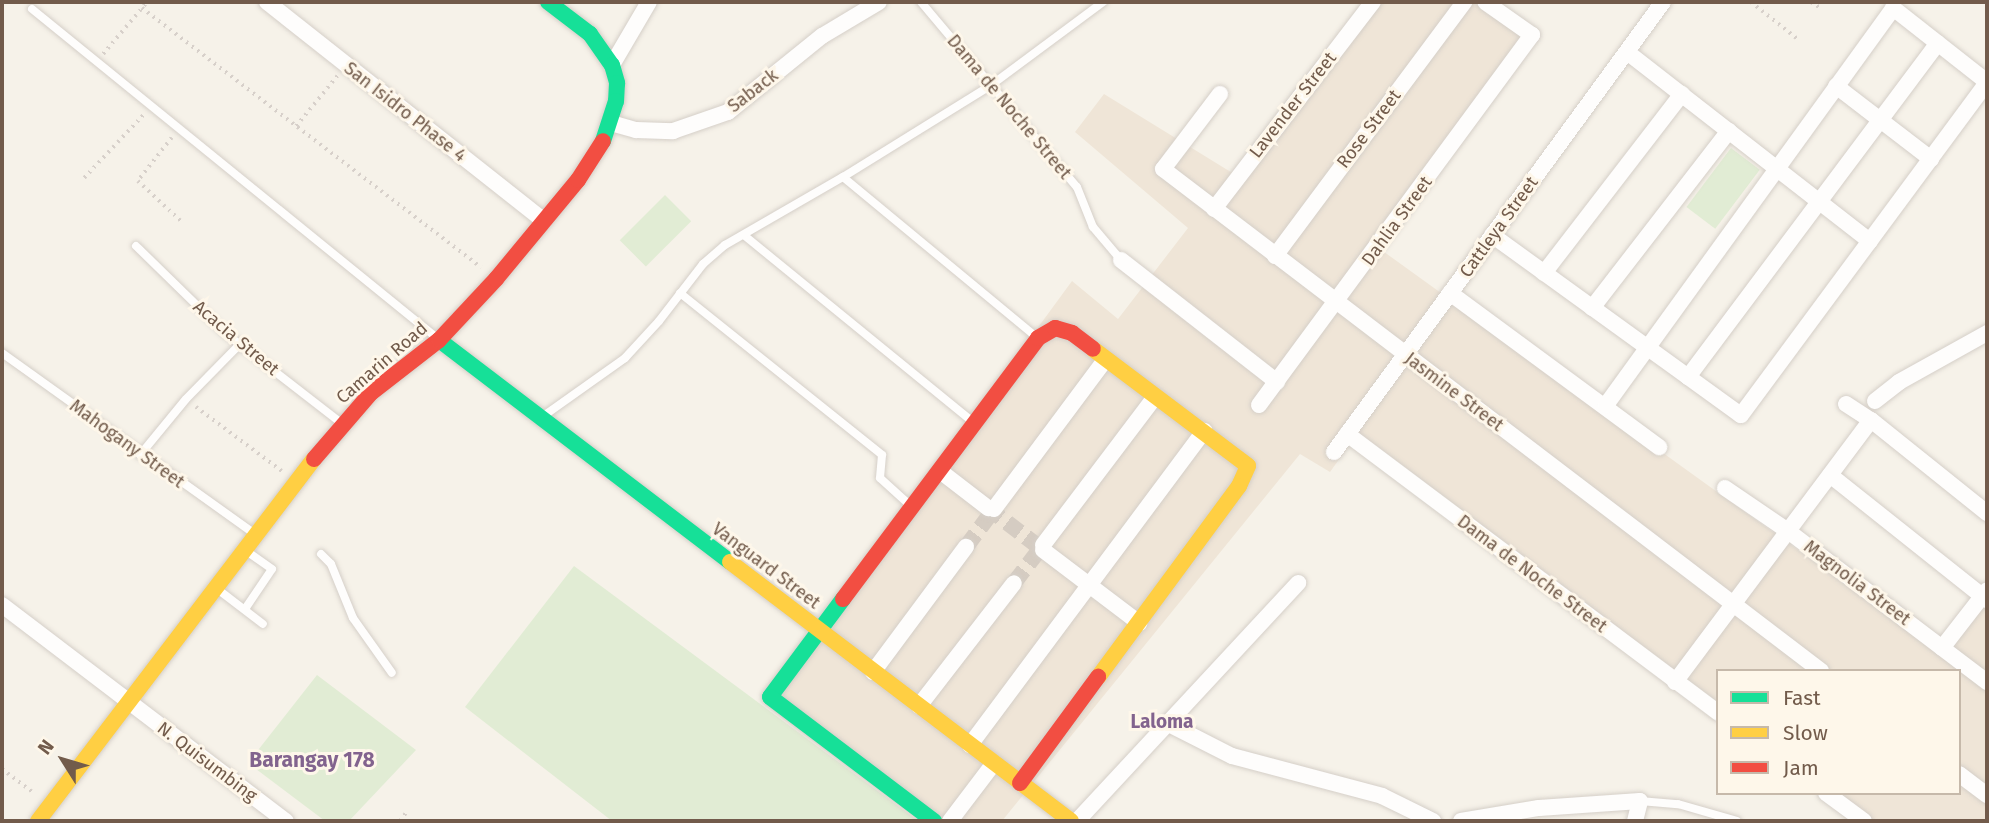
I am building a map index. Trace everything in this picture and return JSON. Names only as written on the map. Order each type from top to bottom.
[{"type":"street","name":"San Isidro Phase 4","points":[[267,2],[544,221]]},
{"type":"street","points":[[548,2],[590,34],[612,65],[649,2]]},
{"type":"street","name":"Saback","points":[[611,124],[636,130],[673,131],[729,112],[822,36],[879,2]]},
{"type":"street","name":"Lavender Street","points":[[1214,209],[1373,2]]},
{"type":"street","name":"Rose Street","points":[[1275,256],[1464,2]]},
{"type":"street","name":"Dahlia Street","points":[[1259,405],[1532,35],[1485,2]]},
{"type":"street","name":"Cattleya Street","points":[[1334,452],[1663,2]]},
{"type":"street","points":[[1492,235],[1592,308],[1647,347],[1741,415],[1987,82],[1893,8],[1647,347],[1605,404]]},
{"type":"street","points":[[1688,377],[1938,43]]},
{"type":"street","points":[[1627,52],[1870,241]]},
{"type":"street","name":"Camarin Road","points":[[37,818],[50,805],[254,534],[277,516],[295,481],[342,423],[371,393],[439,340],[496,279],[590,163],[611,124],[617,83],[612,65]]},
{"type":"street","points":[[1836,86],[1931,159]]},
{"type":"street","name":"Jasmine Street","points":[[1220,94],[1163,169],[1818,669]]},
{"type":"street","points":[[1544,273],[1682,94]]},
{"type":"street","points":[[1592,308],[1728,131]]},
{"type":"street","name":"Dama de Noche Street","points":[[1121,260],[1277,382]]},
{"type":"street","points":[[1450,293],[1605,404],[1660,447]]},
{"type":"street","points":[[934,821],[770,698],[1038,338],[1055,328],[1072,333],[1245,461],[1248,473],[1020,783]]},
{"type":"street","points":[[1875,401],[1899,382],[1938,364],[1987,333]]},
{"type":"street","name":"Vanguard Street","points":[[439,340],[1071,821]]},
{"type":"street","points":[[940,471],[991,509],[1105,360]]},
{"type":"street","points":[[1139,623],[1043,547],[1155,397]]},
{"type":"street","points":[[1846,404],[1871,420],[1987,513]]},
{"type":"street","points":[[1675,682],[1871,420]]},
{"type":"street","points":[[970,745],[1204,431]]},
{"type":"street","name":"Dama de Noche Street","points":[[1347,435],[1716,712]]},
{"type":"street","points":[[1830,475],[1985,596],[1942,648]]},
{"type":"street","name":"Magnolia Street","points":[[1725,488],[1788,531],[1987,682]]},
{"type":"street","points":[[873,672],[966,547]]},
{"type":"street","points":[[919,706],[1014,583]]},
{"type":"street","points":[[1077,821],[1298,583]]},
{"type":"street","name":"N. Quisumbing","points":[[2,605],[286,821]]},
{"type":"street","points":[[1167,723],[1232,756],[1382,796],[1433,821]]},
{"type":"street","points":[[950,821],[994,763]]},
{"type":"street","points":[[1961,775],[1987,794]]},
{"type":"street","points":[[1829,795],[1864,821]]},
{"type":"street","points":[[1461,821],[1539,808],[1640,801],[1635,821]]},
{"type":"lane","name":"Dama de Noche Street","points":[[921,2],[1077,187],[1093,227],[1121,260]]},
{"type":"lane","points":[[540,419],[586,383],[625,358],[710,258],[725,245],[745,236],[990,86],[1103,2]]},
{"type":"lane","points":[[32,9],[439,340]]},
{"type":"lane","points":[[843,177],[1038,338]]},
{"type":"lane","points":[[745,236],[975,424]]},
{"type":"lane","name":"Acacia Street","points":[[136,246],[239,345],[342,423]]},
{"type":"lane","points":[[680,293],[882,455],[880,478],[913,508]]},
{"type":"lane","points":[[141,455],[186,399],[239,345]]},
{"type":"lane","name":"Mahogany Street","points":[[2,353],[254,534]]},
{"type":"lane","points":[[243,549],[272,569],[245,610]]},
{"type":"lane","points":[[321,554],[331,564],[353,618],[392,673]]},
{"type":"lane","points":[[214,586],[263,624]]},
{"type":"lane","points":[[1640,801],[1678,804],[1737,821]]},
{"type":"path","points":[[97,61],[147,2]]},
{"type":"path","points":[[1751,2],[1799,40]]},
{"type":"path","points":[[1811,2],[1822,9]]},
{"type":"path","points":[[142,8],[496,279]]},
{"type":"path","points":[[296,126],[346,64]]},
{"type":"path","points":[[84,178],[152,106]]},
{"type":"path","points":[[179,128],[138,181],[181,221]]},
{"type":"path","points":[[186,399],[295,481]]},
{"type":"path","points":[[2,769],[50,805]]},
{"type":"path","points":[[400,821],[407,811]]},
{"type":"shaded area","points":[[1373,2],[1473,2],[1526,38],[1380,249],[1942,654],[1987,595],[1987,821],[1858,821],[1823,795],[1961,795],[1961,669],[1716,669],[1716,716],[1350,444],[1330,472],[1300,454],[1002,821],[924,821],[765,701],[1072,281],[1118,319],[1188,228],[1075,132],[1104,94],[1234,174]]},
{"type":"green space","points":[[1731,148],[1760,170],[1715,229],[1686,207]]},
{"type":"green space","points":[[665,195],[691,221],[646,266],[620,240]]},
{"type":"green space","points":[[574,566],[918,821],[612,821],[465,707]]},
{"type":"green space","points":[[317,675],[416,750],[349,821],[325,821],[248,763]]},
{"type":"tunnel","points":[[988,508],[1043,550]]},
{"type":"tunnel","points":[[966,547],[994,509]]},
{"type":"tunnel","points":[[1014,583],[1043,545]]},
{"type":"traffic: fast","points":[[548,2],[590,34],[612,65],[617,83],[616,101],[603,141]]},
{"type":"traffic: fast","points":[[439,340],[730,562]]},
{"type":"traffic: fast","points":[[843,599],[770,697],[934,821]]},
{"type":"traffic: slow","points":[[1093,349],[1248,466],[1239,486],[1098,677]]},
{"type":"traffic: slow","points":[[38,821],[314,459]]},
{"type":"traffic: slow","points":[[730,562],[1071,821]]},
{"type":"traffic: jam","points":[[314,459],[371,393],[439,340],[496,279],[578,180],[603,141]]},
{"type":"traffic: jam","points":[[843,599],[1038,338],[1055,328],[1072,333],[1093,349]]},
{"type":"traffic: jam","points":[[1020,783],[1098,677]]},
{"type":"district","name":"Laloma","points":[[1162,722]]},
{"type":"district","name":"Barangay 178","points":[[312,760]]}]
